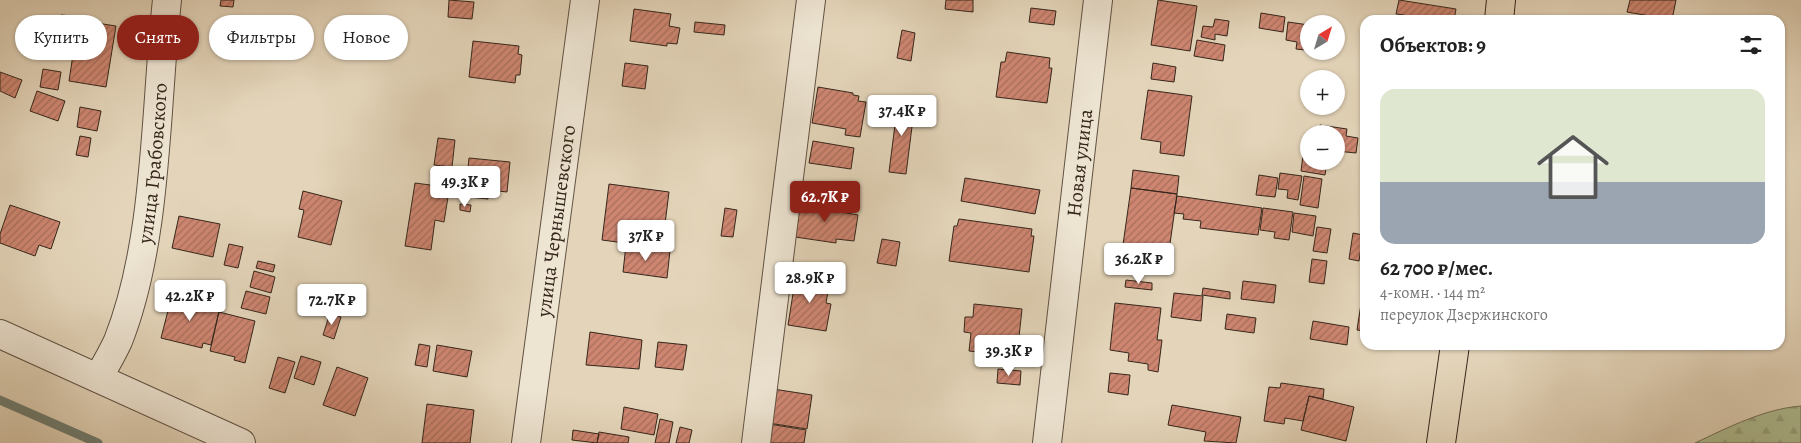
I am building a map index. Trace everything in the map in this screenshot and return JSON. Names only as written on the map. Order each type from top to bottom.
[{"type":"main road","points":[[1499,15],[1501,0]]},
{"type":"main road","points":[[1441,443],[1454,350]]},
{"type":"street","name":"улица Грабовского","points":[[98,378],[117,342],[142,249],[153,164],[168,0]]},
{"type":"street","name":"улица Чернышевского","points":[[526,443],[585,0]]},
{"type":"street","points":[[756,443],[811,0]]},
{"type":"street","name":"Новая улица","points":[[1047,443],[1098,0]]},
{"type":"street","points":[[0,334],[240,443]]},
{"type":"green space","points":[[1801,406],[1801,443],[1695,443],[1760,415]]},
{"type":"building","points":[[221,0],[234,0],[233,7],[220,6]]},
{"type":"building","points":[[449,0],[474,2],[472,19],[448,17]]},
{"type":"building","points":[[946,0],[973,0],[973,12],[945,9]]},
{"type":"building","points":[[1158,0],[1197,6],[1190,51],[1151,45]]},
{"type":"building","points":[[1399,0],[1456,9],[1455,15],[1396,14]]},
{"type":"building","points":[[1630,0],[1676,0],[1673,15],[1644,15],[1627,12]]},
{"type":"building","points":[[1031,8],[1056,11],[1054,25],[1029,22]]},
{"type":"building","points":[[634,9],[671,14],[669,26],[680,28],[677,44],[667,43],[667,46],[630,41]]},
{"type":"building","points":[[1261,13],[1285,17],[1283,32],[1259,28]]},
{"type":"building","points":[[1215,19],[1229,21],[1227,36],[1215,34],[1215,40],[1201,37],[1203,26],[1213,27]]},
{"type":"building","points":[[695,22],[725,25],[724,35],[694,32]]},
{"type":"building","points":[[1288,22],[1300,24],[1300,49],[1296,49],[1297,42],[1286,40]]},
{"type":"building","points":[[107,25],[116,26],[106,87],[69,81],[72,60],[107,60]]},
{"type":"building","points":[[902,30],[915,33],[911,61],[897,58]]},
{"type":"building","points":[[1197,40],[1225,45],[1223,61],[1194,56]]},
{"type":"building","points":[[473,41],[519,46],[518,54],[522,55],[520,75],[516,75],[515,83],[469,77]]},
{"type":"building","points":[[1007,52],[1050,58],[1049,68],[1052,68],[1047,103],[996,97],[1001,62],[1005,62]]},
{"type":"building","points":[[625,63],[648,66],[645,89],[622,86]]},
{"type":"building","points":[[1153,63],[1176,67],[1174,82],[1151,79]]},
{"type":"building","points":[[43,69],[61,72],[58,90],[40,87]]},
{"type":"building","points":[[0,72],[22,80],[15,98],[0,91]]},
{"type":"building","points":[[818,87],[853,93],[853,95],[859,96],[858,101],[866,102],[860,137],[845,135],[846,129],[812,123]]},
{"type":"building","points":[[1148,90],[1192,96],[1184,156],[1160,153],[1161,142],[1141,139]]},
{"type":"building","points":[[37,91],[65,101],[58,121],[30,111]]},
{"type":"building","points":[[898,101],[915,103],[906,174],[889,172]]},
{"type":"building","points":[[80,107],[101,111],[97,131],[77,127]]},
{"type":"building","points":[[1345,129],[1347,129],[1346,136],[1358,138],[1356,153],[1345,152]]},
{"type":"building","points":[[80,136],[91,138],[88,157],[76,155]]},
{"type":"building","points":[[438,138],[455,140],[452,167],[434,165]]},
{"type":"building","points":[[813,141],[854,148],[851,169],[809,163]]},
{"type":"building","points":[[469,158],[510,162],[507,192],[489,190],[488,199],[468,197],[469,188],[466,188]]},
{"type":"building","points":[[1133,170],[1179,176],[1177,194],[1131,188]]},
{"type":"building","points":[[1301,170],[1326,170],[1325,175]]},
{"type":"building","points":[[1280,173],[1302,176],[1298,200],[1287,198],[1288,190],[1278,189]]},
{"type":"building","points":[[1259,175],[1278,178],[1275,197],[1256,195]]},
{"type":"building","points":[[1304,176],[1322,179],[1318,208],[1300,205]]},
{"type":"building","points":[[965,178],[1040,190],[1035,214],[961,201]]},
{"type":"building","points":[[415,183],[438,186],[437,195],[448,197],[444,222],[435,220],[431,250],[405,246]]},
{"type":"building","points":[[609,184],[669,192],[662,248],[602,240]]},
{"type":"building","points":[[1131,188],[1177,194],[1167,265],[1121,259]]},
{"type":"building","points":[[303,191],[342,201],[331,245],[298,237],[304,210],[299,209]]},
{"type":"building","points":[[1177,196],[1262,208],[1258,235],[1200,228],[1201,221],[1183,219],[1184,214],[1174,213]]},
{"type":"building","points":[[825,199],[838,201],[837,207],[841,208],[841,212],[858,215],[854,241],[836,239],[836,243],[795,237],[801,201],[825,205]]},
{"type":"building","points":[[460,204],[471,205],[470,212],[460,210]]},
{"type":"building","points":[[10,205],[60,222],[51,249],[39,245],[35,256],[0,243],[0,234]]},
{"type":"building","points":[[725,208],[737,210],[733,237],[721,236]]},
{"type":"building","points":[[1263,208],[1293,212],[1289,240],[1274,238],[1275,232],[1260,230]]},
{"type":"building","points":[[1294,213],[1316,216],[1313,236],[1292,232]]},
{"type":"building","points":[[179,216],[220,224],[213,257],[172,248]]},
{"type":"building","points":[[959,219],[1032,229],[1031,236],[1034,236],[1029,272],[949,261],[954,226],[957,226]]},
{"type":"building","points":[[1317,227],[1331,229],[1327,253],[1313,251]]},
{"type":"building","points":[[1353,233],[1360,234],[1359,261],[1349,259]]},
{"type":"building","points":[[882,239],[900,242],[896,266],[877,263]]},
{"type":"building","points":[[229,244],[243,247],[238,268],[224,265]]},
{"type":"building","points":[[626,245],[670,251],[667,278],[623,272]]},
{"type":"building","points":[[1312,259],[1327,261],[1324,284],[1309,282]]},
{"type":"building","points":[[258,261],[275,265],[273,272],[256,268]]},
{"type":"building","points":[[254,271],[275,277],[271,293],[250,287]]},
{"type":"building","points":[[796,275],[830,280],[826,303],[831,304],[826,331],[788,325]]},
{"type":"building","points":[[1126,280],[1152,283],[1152,290],[1125,287]]},
{"type":"building","points":[[1243,281],[1276,285],[1274,303],[1241,299]]},
{"type":"building","points":[[1203,288],[1230,292],[1230,299],[1202,295]]},
{"type":"building","points":[[246,291],[270,297],[266,314],[241,308]]},
{"type":"building","points":[[1174,293],[1203,296],[1201,321],[1171,317]]},
{"type":"building","points":[[172,295],[220,307],[211,345],[203,343],[202,348],[161,338]]},
{"type":"building","points":[[1115,303],[1161,308],[1157,340],[1162,340],[1158,372],[1148,370],[1148,364],[1128,361],[1129,353],[1110,350]]},
{"type":"building","points":[[974,304],[1022,309],[1017,356],[969,351],[971,333],[964,332],[965,317],[973,317]]},
{"type":"building","points":[[1360,310],[1360,330],[1357,330]]},
{"type":"building","points":[[219,312],[255,321],[245,363],[234,360],[235,357],[210,351]]},
{"type":"building","points":[[330,313],[341,317],[334,339],[323,335]]},
{"type":"building","points":[[1227,314],[1256,318],[1254,333],[1225,329]]},
{"type":"building","points":[[1313,321],[1349,327],[1347,345],[1310,339]]},
{"type":"building","points":[[590,332],[642,340],[639,369],[586,365]]},
{"type":"building","points":[[658,342],[687,345],[683,370],[655,367]]},
{"type":"building","points":[[419,344],[430,346],[427,367],[415,365]]},
{"type":"building","points":[[437,345],[472,351],[467,377],[433,371]]},
{"type":"building","points":[[301,356],[321,362],[314,385],[294,378]]},
{"type":"building","points":[[278,357],[295,362],[285,393],[269,388]]},
{"type":"building","points":[[337,367],[368,378],[355,416],[323,405]]},
{"type":"building","points":[[998,369],[1021,371],[1020,385],[997,383]]},
{"type":"building","points":[[1110,373],[1130,375],[1128,395],[1108,392]]},
{"type":"building","points":[[1281,383],[1324,389],[1323,399],[1309,396],[1303,421],[1285,418],[1284,424],[1264,421],[1269,387],[1280,388]]},
{"type":"building","points":[[773,389],[812,395],[807,429],[768,423]]},
{"type":"building","points":[[1309,396],[1354,407],[1346,441],[1301,430]]},
{"type":"building","points":[[427,404],[474,410],[470,443],[422,443]]},
{"type":"building","points":[[1172,405],[1241,417],[1236,443],[1204,441],[1206,432],[1168,425]]},
{"type":"building","points":[[624,407],[658,414],[654,435],[621,429]]},
{"type":"building","points":[[660,419],[673,422],[669,443],[655,443]]},
{"type":"building","points":[[769,424],[806,430],[804,443],[766,443]]},
{"type":"building","points":[[680,427],[692,430],[689,443],[676,443]]},
{"type":"building","points":[[573,430],[599,434],[597,443],[572,440]]},
{"type":"building","points":[[599,432],[629,437],[628,443],[597,443]]},
{"type":"waterway","points":[[0,400],[98,443]]}]
